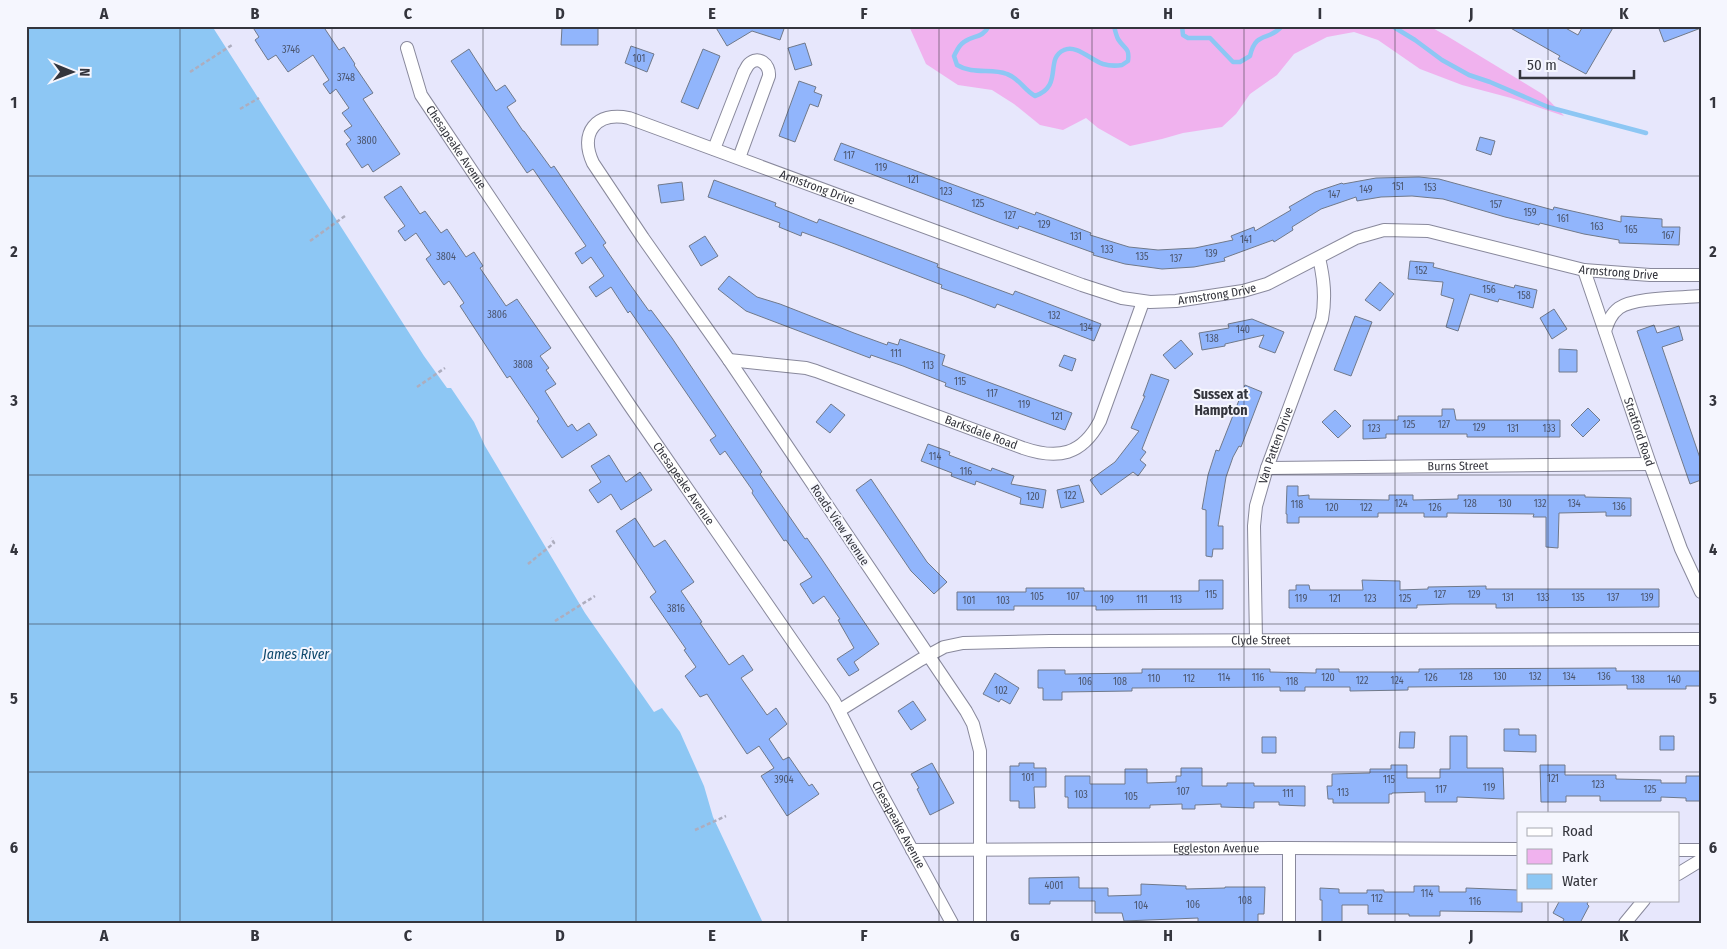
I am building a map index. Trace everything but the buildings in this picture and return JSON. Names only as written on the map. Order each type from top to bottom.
[{"type":"street","name":"Chesapeake Avenue","points":[[407,48],[421,95],[630,406],[840,710],[880,791],[952,923]]},
{"type":"street","points":[[714,149],[744,72],[749,64],[753,62],[764,62],[768,65],[769,76],[740,158]]},
{"type":"street","name":"Armstrong Drive","points":[[594,163],[588,149],[589,132],[600,120],[611,116],[629,118],[1082,285],[1122,298],[1143,302],[1176,301],[1243,291],[1267,284],[1356,238],[1384,230],[1428,231],[1584,270],[1650,275],[1701,274]]},
{"type":"street","name":"Roads View Avenue","points":[[594,163],[642,238],[729,360],[973,724],[980,751],[980,923]]},
{"type":"street","name":"Van Patten Drive","points":[[1256,640],[1254,526],[1256,506],[1267,468],[1322,319],[1325,293],[1319,258]]},
{"type":"street","name":"Stratford Road","points":[[1584,270],[1681,550],[1700,589]]},
{"type":"street","name":"Armstrong Drive","points":[[1605,332],[1615,311],[1628,303],[1701,296]]},
{"type":"street","name":"Barksdale Road","points":[[729,360],[806,368],[1028,450],[1045,454],[1060,454],[1075,450],[1094,432],[1100,421],[1143,302]]},
{"type":"street","name":"Burns Street","points":[[1267,468],[1650,464]]},
{"type":"street","name":"Clyde Street","points":[[840,710],[927,655],[944,647],[963,644],[1050,641],[1701,638]]},
{"type":"street","points":[[1288,848],[1289,923]]},
{"type":"street","name":"Eggleston Avenue","points":[[912,850],[1517,849]]},
{"type":"street","points":[[1680,850],[1701,850]]},
{"type":"street","points":[[1680,873],[1701,860]]},
{"type":"street","points":[[1625,923],[1642,902]]},
{"type":"path","points":[[190,72],[232,45]]},
{"type":"path","points":[[240,109],[259,98]]},
{"type":"path","points":[[310,241],[345,216]]},
{"type":"path","points":[[417,387],[445,368]]},
{"type":"path","points":[[528,564],[554,543],[551,538]]},
{"type":"path","points":[[555,621],[596,596]]},
{"type":"path","points":[[695,830],[726,816]]},
{"type":"green space","points":[[909,26],[1429,26],[1544,95],[1564,116],[1511,98],[1462,85],[1420,69],[1378,40],[1354,32],[1327,37],[1294,54],[1277,75],[1250,94],[1236,114],[1222,127],[1183,133],[1130,146],[1098,128],[1086,118],[1063,130],[1040,125],[1014,104],[992,90],[958,85],[926,64]]},
{"type":"water","name":"James River","points":[[26,26],[212,26],[424,356],[447,388],[451,388],[474,422],[485,446],[585,613],[654,712],[662,708],[680,732],[704,786],[713,817],[763,923],[26,923]]},
{"type":"waterway","points":[[989,26],[983,33],[959,46],[954,56],[957,65],[969,70],[995,71],[1007,74],[1015,78],[1035,96],[1044,92],[1049,86],[1055,60],[1058,54],[1064,50],[1073,49],[1108,65],[1122,65],[1128,61],[1127,51],[1118,39],[1114,26]]},
{"type":"waterway","points":[[1182,26],[1183,35],[1188,38],[1210,38],[1233,62],[1240,62],[1250,56],[1259,39],[1272,34],[1282,26]]},
{"type":"waterway","points":[[1392,26],[1442,60],[1469,75],[1548,107],[1646,133]]},
{"type":"district","name":"Sussex at Hampton","points":[[1221,402]]}]
